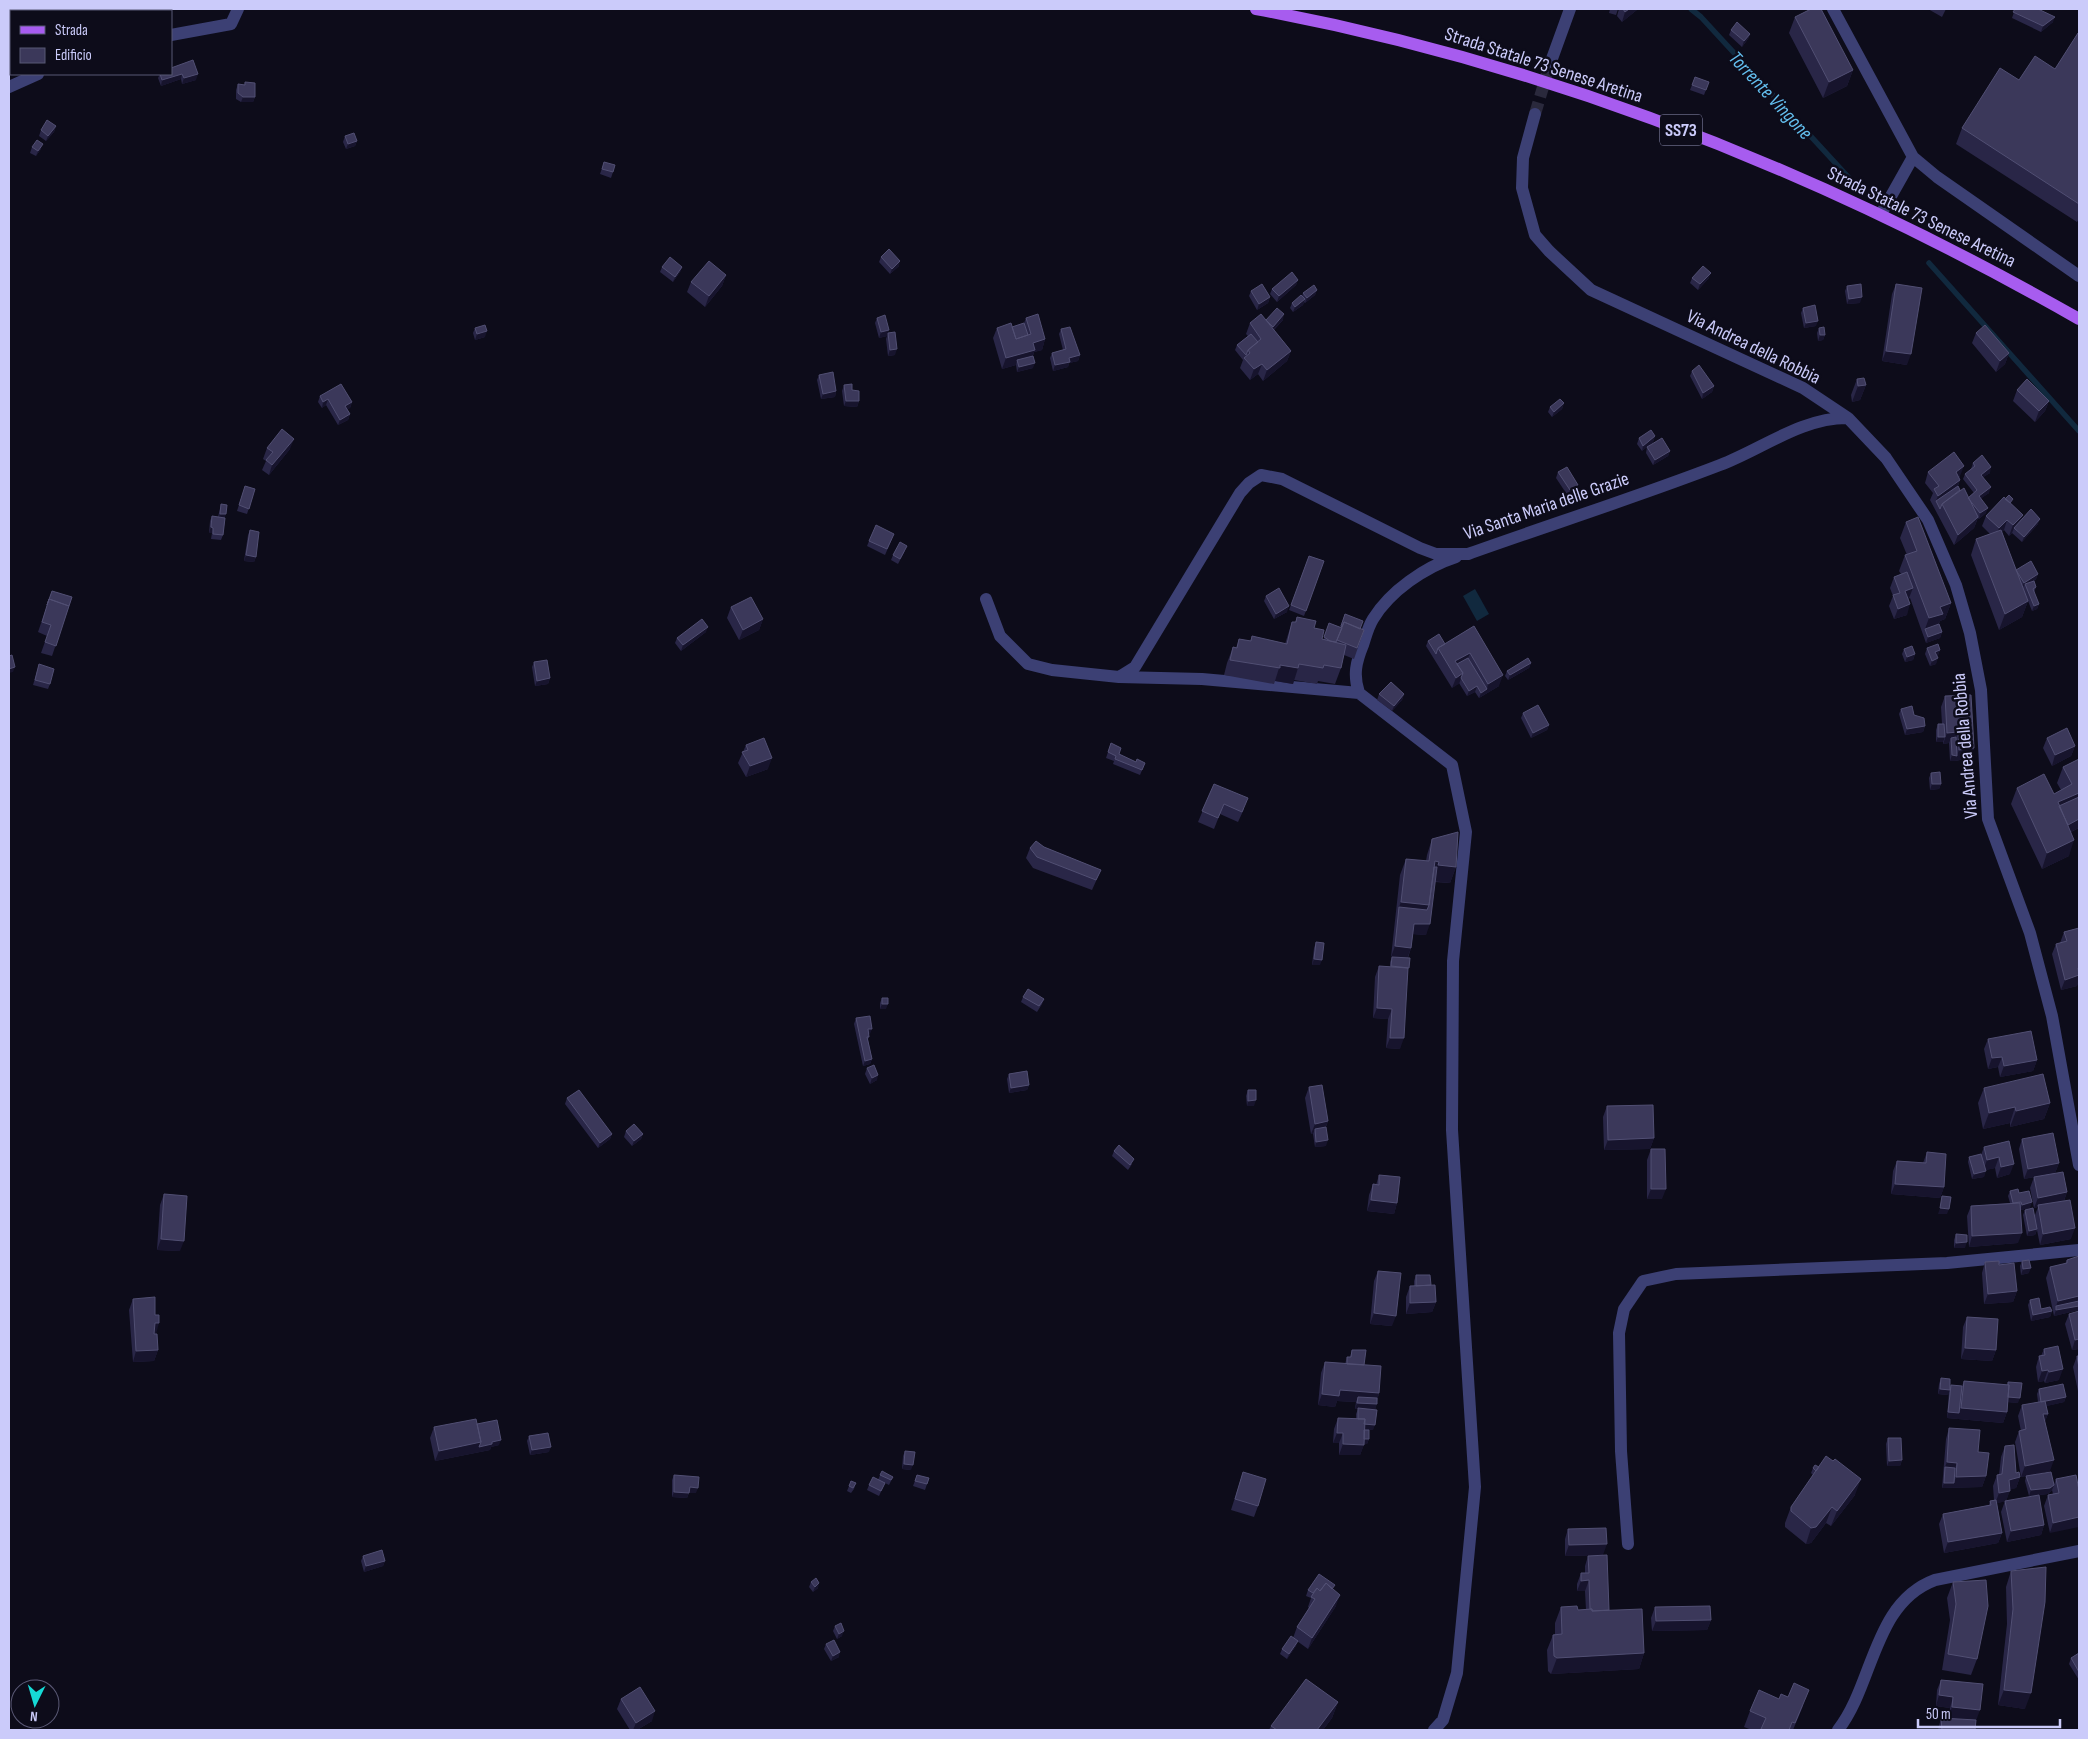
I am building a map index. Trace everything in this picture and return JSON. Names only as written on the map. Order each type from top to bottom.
[{"type":"main road","name":"Strada Statale 73 Senese Aretina","points":[[1256,9],[1316,20],[1429,47],[1538,79],[1661,122],[1770,165],[1880,214],[1995,272],[2079,320]]},
{"type":"street","points":[[172,35],[231,24],[238,9]]},
{"type":"street","points":[[1549,67],[1570,9]]},
{"type":"street","points":[[1833,9],[1913,157],[1937,177],[2079,276]]},
{"type":"street","points":[[9,87],[36,75]]},
{"type":"street","name":"Via Andrea della Robbia","points":[[1535,114],[1523,158],[1522,188],[1535,235],[1549,251],[1591,290],[1803,388],[1848,418],[1886,458],[1928,520],[1956,585],[1970,633],[1981,690],[1988,819],[2030,933],[2049,1007],[2079,1166]]},
{"type":"street","points":[[1880,214],[1913,157]]},
{"type":"street","name":"Via Santa Maria delle Grazie","points":[[1119,677],[1135,667],[1240,493],[1249,483],[1261,476],[1282,480],[1420,548],[1436,554],[1468,554],[1721,465],[1803,426],[1829,418],[1848,418]]},
{"type":"street","points":[[1359,693],[1354,679],[1356,662],[1372,620],[1391,597],[1413,579],[1442,562],[1468,554]]},
{"type":"street","points":[[986,599],[1000,636],[1028,664],[1052,670],[1119,677],[1202,678],[1359,693],[1452,765],[1466,832],[1453,961],[1452,1130],[1475,1487],[1457,1673],[1443,1720],[1434,1730]]},
{"type":"street","points":[[1628,1544],[1621,1450],[1619,1333],[1624,1309],[1643,1281],[1676,1274],[1947,1263],[2079,1250]]},
{"type":"street","points":[[1838,1730],[1851,1714],[1890,1616],[1921,1585],[1935,1580],[2079,1551]]},
{"type":"water","points":[[1475,589],[1489,614],[1477,621],[1463,596]]},
{"type":"building","points":[[1811,9],[1821,9],[1853,70],[1829,82],[1795,17]]},
{"type":"building","points":[[2015,9],[2038,9],[2055,17],[2043,26],[2013,12]]},
{"type":"building","points":[[1737,22],[1750,34],[1744,41],[1731,30]]},
{"type":"building","points":[[2078,33],[2079,204],[1962,128],[2000,68],[2019,80],[2035,56],[2055,69]]},
{"type":"building","points":[[193,60],[198,74],[184,78],[182,74],[162,80],[160,75],[172,75],[172,68]]},
{"type":"building","points":[[1695,77],[1709,82],[1706,90],[1692,85]]},
{"type":"building","points":[[245,82],[255,83],[255,97],[243,97],[238,93],[238,84],[245,85]]},
{"type":"building","points":[[47,120],[56,126],[48,136],[41,130]]},
{"type":"building","points":[[354,133],[357,141],[348,144],[345,136]]},
{"type":"building","points":[[37,140],[43,144],[38,151],[32,147]]},
{"type":"building","points":[[604,162],[615,165],[613,172],[602,169]]},
{"type":"building","points":[[889,249],[900,261],[892,269],[881,257]]},
{"type":"building","points":[[670,257],[682,267],[675,277],[662,267]]},
{"type":"building","points":[[709,261],[726,275],[709,296],[691,282]]},
{"type":"building","points":[[1703,266],[1711,273],[1700,284],[1692,278]]},
{"type":"building","points":[[1292,272],[1298,280],[1279,296],[1272,289]]},
{"type":"building","points":[[1262,284],[1270,297],[1259,304],[1251,291]]},
{"type":"building","points":[[1861,284],[1862,297],[1849,299],[1847,286]]},
{"type":"building","points":[[1896,284],[1922,288],[1911,354],[1886,351]]},
{"type":"building","points":[[1314,285],[1317,290],[1307,298],[1303,293]]},
{"type":"building","points":[[1301,295],[1305,299],[1295,307],[1292,303]]},
{"type":"building","points":[[1815,305],[1818,321],[1806,323],[1803,308]]},
{"type":"building","points":[[1277,308],[1284,314],[1273,327],[1266,320]]},
{"type":"building","points":[[1038,314],[1045,339],[1033,343],[1035,350],[1006,358],[997,328],[1011,323],[1016,339],[1031,334],[1026,318]]},
{"type":"building","points":[[1261,314],[1291,351],[1267,370],[1262,364],[1254,369],[1244,358],[1250,353],[1248,350],[1261,339],[1250,323]]},
{"type":"building","points":[[885,315],[889,330],[881,332],[877,318]]},
{"type":"building","points":[[1024,323],[1028,335],[1016,339],[1012,327]]},
{"type":"building","points":[[485,325],[487,331],[477,334],[475,328]]},
{"type":"building","points":[[1985,325],[2009,353],[2000,361],[1976,333]]},
{"type":"building","points":[[1070,327],[1080,355],[1069,358],[1070,362],[1055,365],[1052,353],[1066,349],[1061,329]]},
{"type":"building","points":[[1824,327],[1825,335],[1820,335],[1819,328]]},
{"type":"building","points":[[895,332],[897,349],[890,350],[888,333]]},
{"type":"building","points":[[1251,334],[1258,342],[1248,350],[1246,355],[1237,345]]},
{"type":"building","points":[[1033,356],[1035,363],[1019,367],[1017,360]]},
{"type":"building","points":[[1699,365],[1714,386],[1703,393],[1692,371]]},
{"type":"building","points":[[833,372],[836,391],[823,394],[819,375]]},
{"type":"building","points":[[1864,378],[1866,385],[1858,386],[1857,379]]},
{"type":"building","points":[[2027,379],[2049,401],[2039,411],[2017,390]]},
{"type":"building","points":[[341,384],[352,402],[345,406],[350,414],[340,420],[328,399],[323,402],[320,396]]},
{"type":"building","points":[[852,384],[852,390],[859,391],[859,401],[846,401],[844,385]]},
{"type":"building","points":[[1560,399],[1564,403],[1554,412],[1550,407]]},
{"type":"building","points":[[282,429],[294,439],[272,465],[266,460],[273,452],[267,448]]},
{"type":"building","points":[[1651,430],[1655,436],[1643,446],[1639,438]]},
{"type":"building","points":[[1662,438],[1670,451],[1655,460],[1647,447]]},
{"type":"building","points":[[1954,452],[1964,466],[1956,472],[1960,480],[1938,496],[1934,489],[1939,486],[1928,472]]},
{"type":"building","points":[[1982,455],[1991,467],[1981,475],[1991,487],[1979,496],[1988,508],[1980,513],[1968,498],[1977,490],[1965,474],[1975,466],[1973,463]]},
{"type":"building","points":[[1567,467],[1578,485],[1570,490],[1558,472]]},
{"type":"building","points":[[245,486],[255,489],[249,509],[239,505]]},
{"type":"building","points":[[1958,486],[1960,490],[1942,504],[1940,509],[1936,501]]},
{"type":"building","points":[[1964,488],[1978,517],[1958,535],[1942,504]]},
{"type":"building","points":[[2009,495],[2013,499],[2010,503],[2005,499]]},
{"type":"building","points":[[2004,497],[2023,515],[2013,525],[2007,520],[1999,528],[1986,516]]},
{"type":"building","points":[[221,504],[227,505],[226,514],[220,514]]},
{"type":"building","points":[[2031,509],[2040,519],[2024,537],[2014,528]]},
{"type":"building","points":[[212,516],[225,518],[223,535],[213,534],[213,528],[211,527]]},
{"type":"building","points":[[1918,517],[1951,603],[1940,607],[1943,614],[1929,618],[1905,555],[1917,551],[1906,522]]},
{"type":"building","points":[[876,525],[894,534],[887,549],[869,541]]},
{"type":"building","points":[[250,530],[259,532],[256,557],[246,555]]},
{"type":"building","points":[[2001,530],[2028,601],[2005,614],[1976,539]]},
{"type":"building","points":[[900,542],[907,546],[900,559],[893,555]]},
{"type":"building","points":[[1309,556],[1324,561],[1306,611],[1291,605]]},
{"type":"building","points":[[2031,561],[2038,574],[2024,583],[2016,570]]},
{"type":"building","points":[[1907,572],[1913,588],[1905,591],[1910,604],[1898,609],[1893,595],[1900,593],[1894,577]]},
{"type":"building","points":[[2034,581],[2036,587],[2033,589],[2039,604],[2034,606],[2025,584]]},
{"type":"building","points":[[1279,588],[1289,606],[1276,614],[1266,596]]},
{"type":"building","points":[[52,591],[72,597],[69,606],[49,599]]},
{"type":"building","points":[[751,597],[763,619],[743,630],[731,607]]},
{"type":"building","points":[[49,599],[69,606],[56,646],[45,642],[51,625],[42,622]]},
{"type":"building","points":[[1345,614],[1363,621],[1360,629],[1344,622],[1341,626]]},
{"type":"building","points":[[1297,617],[1316,621],[1314,628],[1324,630],[1322,639],[1346,645],[1341,668],[1324,665],[1323,668],[1299,664],[1298,668],[1280,665],[1280,668],[1230,660],[1233,647],[1237,648],[1239,639],[1251,641],[1252,636],[1287,644],[1292,622],[1296,622]]},
{"type":"building","points":[[702,619],[708,627],[683,645],[677,638]]},
{"type":"building","points":[[1344,622],[1364,630],[1357,648],[1337,640]]},
{"type":"building","points":[[1329,623],[1342,628],[1336,642],[1324,637]]},
{"type":"building","points":[[1939,624],[1942,632],[1928,637],[1925,629]]},
{"type":"building","points":[[1474,626],[1503,675],[1488,684],[1470,653],[1455,661],[1463,673],[1456,678],[1438,648]]},
{"type":"building","points":[[1439,634],[1445,644],[1438,648],[1436,654],[1428,641]]},
{"type":"building","points":[[1938,644],[1940,650],[1935,652],[1938,658],[1932,661],[1927,648]]},
{"type":"building","points":[[1912,646],[1915,654],[1907,657],[1904,649]]},
{"type":"building","points":[[12,655],[15,667],[9,669],[9,656]]},
{"type":"building","points":[[1468,658],[1487,689],[1481,693],[1477,686],[1469,691],[1461,678],[1463,673],[1457,664]]},
{"type":"building","points":[[1528,658],[1531,663],[1510,675],[1507,671]]},
{"type":"building","points":[[547,660],[550,678],[537,681],[534,662]]},
{"type":"building","points":[[39,664],[54,669],[50,684],[35,680]]},
{"type":"building","points":[[1391,682],[1404,694],[1394,706],[1379,694]]},
{"type":"building","points":[[1971,695],[1974,748],[1959,750],[1958,732],[1947,733],[1945,696]]},
{"type":"building","points":[[1538,705],[1549,725],[1533,733],[1523,713]]},
{"type":"building","points":[[1912,706],[1914,715],[1924,718],[1925,726],[1907,729],[1901,709]]},
{"type":"building","points":[[1938,724],[1944,724],[1945,737],[1938,737]]},
{"type":"building","points":[[2067,728],[2075,746],[2055,755],[2047,738]]},
{"type":"building","points":[[1956,737],[1957,756],[1952,755],[1951,738]]},
{"type":"building","points":[[764,738],[772,758],[750,766],[742,752],[748,750],[746,745]]},
{"type":"building","points":[[1111,743],[1121,748],[1119,754],[1136,762],[1137,759],[1145,763],[1142,770],[1115,759],[1116,756],[1108,752]]},
{"type":"building","points":[[2079,759],[2079,793],[2058,802],[2074,840],[2047,853],[2017,788],[2044,774],[2054,794],[2072,784],[2063,767]]},
{"type":"building","points":[[1940,772],[1941,784],[1932,784],[1931,773]]},
{"type":"building","points":[[1214,784],[1248,798],[1242,812],[1224,804],[1218,818],[1202,811]]},
{"type":"building","points":[[2079,797],[2079,819],[2068,825],[2059,806]]},
{"type":"building","points":[[1458,832],[1456,867],[1438,865],[1439,862],[1435,861],[1429,905],[1401,902],[1406,859],[1429,861],[1432,839]]},
{"type":"building","points":[[1036,841],[1044,847],[1101,870],[1096,880],[1037,857],[1030,848]]},
{"type":"building","points":[[1434,867],[1437,867],[1430,924],[1414,924],[1411,948],[1395,946],[1399,907],[1427,910]]},
{"type":"building","points":[[2079,928],[2079,975],[2065,980],[2056,944],[2067,941],[2064,932]]},
{"type":"building","points":[[1316,942],[1324,943],[1322,960],[1314,959]]},
{"type":"building","points":[[1392,957],[1410,958],[1409,968],[1391,966]]},
{"type":"building","points":[[1379,966],[1408,968],[1404,1038],[1390,1038],[1392,1009],[1377,1008]]},
{"type":"building","points":[[1028,989],[1044,999],[1039,1006],[1023,997]]},
{"type":"building","points":[[882,998],[888,998],[888,1004],[882,1004]]},
{"type":"building","points":[[870,1016],[872,1029],[868,1029],[869,1037],[867,1037],[872,1059],[865,1061],[856,1018]]},
{"type":"building","points":[[2031,1031],[2037,1060],[2004,1066],[2002,1057],[1992,1058],[1988,1039]]},
{"type":"building","points":[[874,1065],[878,1075],[872,1078],[867,1068]]},
{"type":"building","points":[[1027,1071],[1029,1085],[1011,1088],[1009,1074]]},
{"type":"building","points":[[2043,1074],[2050,1103],[2016,1111],[2015,1107],[1989,1113],[1984,1088]]},
{"type":"building","points":[[1322,1085],[1328,1121],[1315,1124],[1309,1087]]},
{"type":"building","points":[[579,1090],[612,1134],[600,1143],[567,1098]]},
{"type":"building","points":[[1248,1090],[1256,1090],[1256,1100],[1248,1101]]},
{"type":"building","points":[[1653,1105],[1654,1138],[1608,1140],[1607,1106]]},
{"type":"building","points":[[634,1124],[643,1134],[634,1141],[626,1131]]},
{"type":"building","points":[[1326,1127],[1328,1140],[1316,1142],[1315,1129]]},
{"type":"building","points":[[2053,1133],[2059,1163],[2028,1169],[2022,1139]]},
{"type":"building","points":[[2009,1141],[2014,1164],[2001,1167],[1999,1157],[1987,1160],[1984,1147]]},
{"type":"building","points":[[1119,1145],[1134,1159],[1130,1165],[1114,1151]]},
{"type":"building","points":[[1651,1149],[1665,1149],[1666,1189],[1651,1189]]},
{"type":"building","points":[[1927,1152],[1946,1154],[1944,1187],[1895,1184],[1897,1161],[1926,1163]]},
{"type":"building","points":[[1981,1154],[1986,1171],[1974,1174],[1969,1157]]},
{"type":"building","points":[[2063,1172],[2067,1192],[2038,1198],[2034,1177]]},
{"type":"building","points":[[1379,1175],[1400,1177],[1397,1203],[1371,1200],[1373,1184],[1379,1185]]},
{"type":"building","points":[[2018,1189],[2019,1193],[2029,1191],[2032,1202],[2022,1205],[2021,1202],[2013,1203],[2010,1191]]},
{"type":"building","points":[[164,1194],[187,1196],[184,1241],[161,1239]]},
{"type":"building","points":[[1942,1196],[1951,1197],[1949,1209],[1940,1208]]},
{"type":"building","points":[[2070,1200],[2075,1228],[2043,1234],[2038,1205]]},
{"type":"building","points":[[2020,1203],[2022,1233],[1972,1236],[1971,1206]]},
{"type":"building","points":[[2033,1208],[2037,1229],[2029,1231],[2025,1210]]},
{"type":"building","points":[[1956,1234],[1967,1235],[1967,1242],[1956,1243]]},
{"type":"building","points":[[2079,1256],[2079,1296],[2058,1301],[2050,1267],[2067,1263],[2067,1260]]},
{"type":"building","points":[[2029,1260],[2031,1268],[2023,1269],[2022,1261]]},
{"type":"building","points":[[1999,1261],[1999,1265],[2014,1263],[2017,1291],[1988,1294],[1985,1262]]},
{"type":"building","points":[[1378,1271],[1401,1273],[1396,1316],[1374,1313]]},
{"type":"building","points":[[1416,1275],[1430,1275],[1431,1285],[1416,1286]]},
{"type":"building","points":[[1435,1285],[1436,1302],[1410,1303],[1410,1286]]},
{"type":"building","points":[[155,1297],[155,1315],[159,1315],[159,1323],[155,1323],[154,1334],[157,1334],[158,1350],[136,1351],[133,1299]]},
{"type":"building","points":[[2039,1298],[2041,1309],[2050,1307],[2052,1311],[2033,1315],[2030,1300]]},
{"type":"building","points":[[2079,1301],[2079,1306],[2056,1310],[2056,1306]]},
{"type":"building","points":[[2079,1311],[2079,1339],[2075,1340],[2069,1314]]},
{"type":"building","points":[[1967,1317],[1998,1319],[1996,1350],[1965,1348]]},
{"type":"building","points":[[2058,1346],[2063,1369],[2049,1372],[2048,1370],[2042,1371],[2039,1356],[2045,1355],[2044,1349]]},
{"type":"building","points":[[1352,1350],[1366,1350],[1364,1365],[1347,1364],[1347,1357],[1351,1357]]},
{"type":"building","points":[[1325,1362],[1381,1366],[1379,1393],[1340,1390],[1339,1396],[1322,1394]]},
{"type":"building","points":[[1941,1378],[1950,1379],[1950,1390],[1940,1389]]},
{"type":"building","points":[[1964,1381],[2009,1385],[2007,1412],[1961,1408]]},
{"type":"building","points":[[2008,1382],[2022,1383],[2020,1398],[2008,1397]]},
{"type":"building","points":[[2063,1384],[2066,1397],[2041,1402],[2039,1389]]},
{"type":"building","points":[[1951,1385],[1962,1386],[1959,1413],[1948,1412]]},
{"type":"building","points":[[1358,1397],[1377,1398],[1377,1404],[1357,1403]]},
{"type":"building","points":[[2045,1401],[2048,1414],[2043,1414],[2054,1460],[2025,1466],[2019,1431],[2026,1429],[2022,1405]]},
{"type":"building","points":[[1358,1408],[1377,1410],[1375,1425],[1364,1424],[1365,1419],[1358,1419]]},
{"type":"building","points":[[1338,1418],[1365,1419],[1364,1445],[1343,1444],[1343,1433],[1337,1433]]},
{"type":"building","points":[[476,1419],[481,1442],[439,1451],[434,1427]]},
{"type":"building","points":[[497,1420],[501,1440],[479,1447],[481,1442],[477,1424]]},
{"type":"building","points":[[1949,1428],[1980,1430],[1978,1452],[1989,1453],[1986,1476],[1956,1477],[1957,1463],[1947,1462]]},
{"type":"building","points":[[1364,1430],[1369,1430],[1369,1439],[1364,1439]]},
{"type":"building","points":[[548,1433],[551,1447],[532,1450],[529,1436]]},
{"type":"building","points":[[1888,1438],[1901,1438],[1902,1460],[1889,1461]]},
{"type":"building","points":[[2014,1445],[2016,1473],[2019,1472],[2020,1477],[2009,1480],[2010,1491],[1999,1493],[1997,1475],[2002,1474],[2005,1446]]},
{"type":"building","points":[[905,1451],[915,1452],[913,1465],[904,1464]]},
{"type":"building","points":[[1826,1456],[1833,1461],[1835,1459],[1861,1479],[1837,1511],[1832,1507],[1816,1527],[1811,1528],[1791,1511],[1791,1507]]},
{"type":"building","points":[[1815,1465],[1819,1467],[1816,1471],[1813,1468]]},
{"type":"building","points":[[1945,1467],[1955,1468],[1954,1483],[1944,1483]]},
{"type":"building","points":[[882,1471],[893,1477],[891,1480],[880,1475]]},
{"type":"building","points":[[1243,1472],[1266,1479],[1258,1506],[1235,1499]]},
{"type":"building","points":[[2051,1472],[2054,1485],[2050,1488],[2031,1490],[2026,1476]]},
{"type":"building","points":[[674,1475],[699,1477],[698,1488],[690,1487],[689,1493],[674,1492]]},
{"type":"building","points":[[917,1475],[929,1478],[927,1484],[915,1481]]},
{"type":"building","points":[[2076,1475],[2079,1490],[2079,1517],[2053,1523],[2048,1495],[2059,1493],[2056,1479]]},
{"type":"building","points":[[873,1477],[885,1483],[881,1491],[869,1485]]},
{"type":"building","points":[[851,1481],[856,1483],[853,1488],[849,1486]]},
{"type":"building","points":[[2039,1495],[2044,1525],[2011,1531],[2005,1501]]},
{"type":"building","points":[[1996,1500],[2002,1533],[1948,1542],[1943,1514],[1991,1505],[1990,1501]]},
{"type":"building","points":[[1606,1528],[1607,1544],[1569,1545],[1568,1529]]},
{"type":"building","points":[[382,1550],[385,1561],[366,1566],[363,1556]]},
{"type":"building","points":[[1607,1555],[1609,1610],[1592,1611],[1590,1609],[1589,1580],[1581,1581],[1581,1573],[1589,1573],[1588,1556]]},
{"type":"building","points":[[2046,1567],[2045,1602],[2031,1693],[2004,1690],[2013,1609],[2011,1571]]},
{"type":"building","points":[[1319,1574],[1335,1585],[1332,1589],[1326,1583],[1320,1591],[1317,1588],[1313,1593],[1308,1590]]},
{"type":"building","points":[[816,1578],[819,1583],[815,1587],[811,1582]]},
{"type":"building","points":[[1986,1580],[1988,1606],[1977,1659],[1948,1654],[1956,1604],[1953,1582]]},
{"type":"building","points":[[1326,1583],[1340,1595],[1312,1638],[1297,1627],[1315,1599],[1311,1597],[1317,1588],[1320,1591]]},
{"type":"building","points":[[1577,1606],[1578,1610],[1592,1609],[1592,1611],[1642,1609],[1644,1653],[1557,1658],[1554,1656],[1553,1635],[1562,1634],[1561,1607]]},
{"type":"building","points":[[1710,1606],[1711,1620],[1656,1621],[1655,1607]]},
{"type":"building","points":[[841,1623],[844,1631],[839,1634],[835,1626]]},
{"type":"building","points":[[1291,1636],[1298,1641],[1289,1654],[1282,1649]]},
{"type":"building","points":[[834,1640],[840,1652],[833,1656],[826,1644]]},
{"type":"building","points":[[2079,1653],[2079,1672],[2071,1658]]},
{"type":"building","points":[[1306,1679],[1338,1702],[1317,1730],[1277,1730],[1271,1726]]},
{"type":"building","points":[[1941,1680],[1983,1684],[1980,1710],[1952,1707],[1953,1697],[1939,1695]]},
{"type":"building","points":[[1794,1683],[1809,1690],[1795,1723],[1792,1722],[1789,1730],[1761,1729],[1766,1718],[1750,1711],[1759,1690],[1779,1699],[1781,1694],[1788,1697]]},
{"type":"building","points":[[640,1687],[655,1711],[636,1723],[621,1699]]},
{"type":"building","points":[[1941,1718],[1976,1720],[1975,1730],[1942,1730]]},
{"type":"waterway","name":"Torrente Vingone","points":[[1691,9],[1701,17],[1851,180]]},
{"type":"waterway","name":"Torrente Vingone","points":[[1929,263],[2079,431]]},
{"type":"tunnel","points":[[1535,114],[1549,67]]}]
